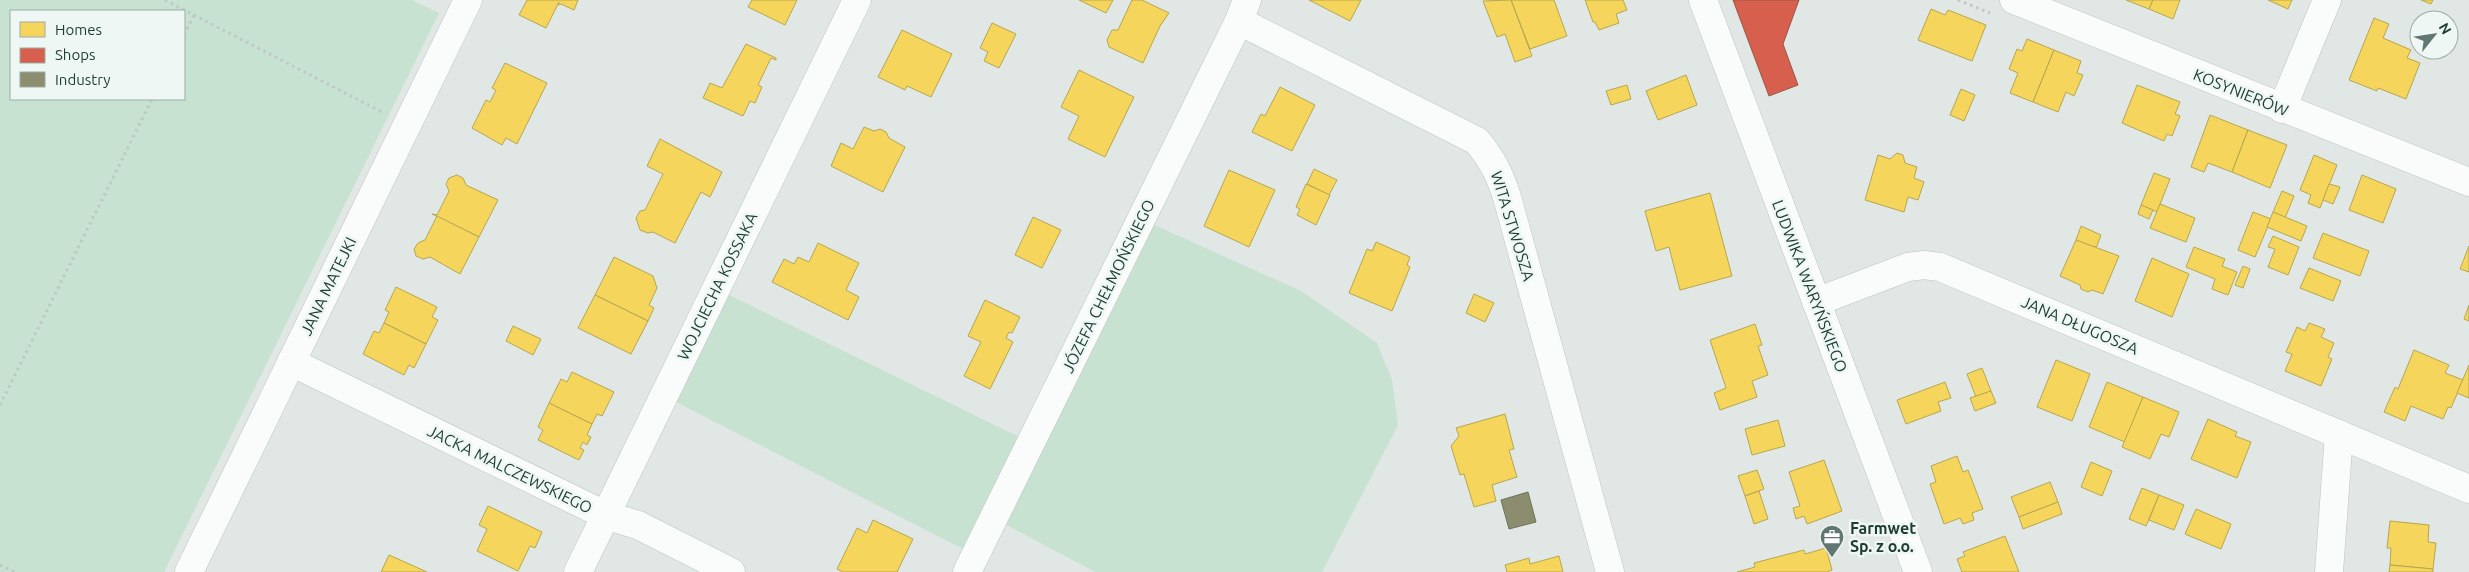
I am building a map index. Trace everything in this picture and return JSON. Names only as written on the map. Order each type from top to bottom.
[{"type":"street","name":"JANA MATEJKI","points":[[189,572],[468,0]]},
{"type":"street","name":"WOJCIECHA KOSSAKA","points":[[578,572],[857,0]]},
{"type":"street","name":"LUDWIKA WARYŃSKIEGO","points":[[1703,0],[1918,572]]},
{"type":"street","name":"KOSYNIERÓW","points":[[2014,0],[2282,109],[2469,182]]},
{"type":"street","points":[[2282,109],[2327,0]]},
{"type":"street","name":"JÓZEFA CHEŁMOŃSKIEGO","points":[[967,572],[1243,10]]},
{"type":"street","name":"WITA STWOSZA","points":[[1243,10],[1476,141],[1490,157],[1499,173],[1507,197],[1610,572]]},
{"type":"street","name":"JANA DŁUGOSZA","points":[[1816,302],[1908,267],[1924,265],[1940,267],[2469,489]]},
{"type":"street","name":"JACKA MALCZEWSKIEGO","points":[[291,362],[605,515],[638,525],[731,572]]},
{"type":"street","points":[[2329,572],[2339,434]]},
{"type":"path","points":[[165,0],[184,10]]},
{"type":"path","points":[[185,10],[407,125]]},
{"type":"path","points":[[185,34],[194,15]]},
{"type":"path","points":[[0,405],[152,100]]},
{"type":"path","points":[[0,564],[15,572]]},
{"type":"green space","points":[[0,0],[412,0],[439,13],[164,572],[0,572]]},
{"type":"green space","points":[[1150,223],[1301,291],[1377,343],[1392,380],[1398,425],[1322,572],[1095,572],[1003,523]]},
{"type":"green space","points":[[725,293],[1019,437],[963,549],[672,400]]},
{"type":"building: Homes","points":[[527,0],[578,0],[574,10],[561,4],[558,5],[559,2],[546,28],[519,15]]},
{"type":"building: Homes","points":[[752,0],[797,0],[785,25],[748,7]]},
{"type":"building: Homes","points":[[1079,0],[1113,0],[1106,13]]},
{"type":"building: Homes","points":[[1132,0],[1142,0],[1169,13],[1160,26],[1143,63],[1109,47],[1107,40],[1112,30],[1118,30]]},
{"type":"building: Homes","points":[[1309,0],[1361,0],[1350,21]]},
{"type":"building: Homes","points":[[1511,0],[1554,0],[1567,36],[1530,49]]},
{"type":"building: Homes","points":[[1511,0],[1532,56],[1515,62],[1505,34],[1497,37],[1483,1]]},
{"type":"building: Homes","points":[[1585,0],[1623,0],[1627,10],[1616,14],[1619,23],[1599,30],[1595,22],[1593,22]]},
{"type":"building: Homes","points":[[2126,0],[2153,0],[2149,9]]},
{"type":"building: Homes","points":[[2153,0],[2180,0],[2173,19],[2149,9]]},
{"type":"building: Homes","points":[[2268,0],[2292,0],[2288,9]]},
{"type":"building: Homes","points":[[2421,0],[2433,0],[2431,4]]},
{"type":"building: Homes","points":[[1931,9],[1945,15],[1948,10],[1986,25],[1972,61],[1918,40]]},
{"type":"building: Homes","points":[[2374,18],[2389,24],[2383,38],[2409,49],[2407,58],[2420,63],[2406,99],[2378,88],[2377,91],[2349,80]]},
{"type":"building: Homes","points":[[992,23],[1016,34],[999,68],[984,61],[988,52],[980,48]]},
{"type":"building: Homes","points":[[902,30],[952,54],[931,97],[907,86],[905,90],[878,77]]},
{"type":"building: Homes","points":[[2027,39],[2054,50],[2033,102],[2010,93],[2018,73],[2009,69],[2017,49],[2022,51]]},
{"type":"building: Homes","points":[[746,44],[776,58],[776,60],[771,58],[758,85],[762,87],[755,103],[750,101],[743,116],[703,98],[710,83],[722,88]]},
{"type":"building: Homes","points":[[2054,50],[2081,61],[2077,73],[2083,75],[2074,96],[2066,92],[2058,112],[2033,102]]},
{"type":"building: Homes","points":[[505,63],[547,83],[517,144],[506,138],[502,145],[472,128],[486,100],[490,102],[496,90],[492,88]]},
{"type":"building: Homes","points":[[1079,70],[1134,97],[1105,157],[1068,139],[1079,116],[1061,107]]},
{"type":"building: Homes","points":[[1686,75],[1697,105],[1658,120],[1646,91]]},
{"type":"building: Homes","points":[[1627,85],[1631,99],[1611,105],[1606,91]]},
{"type":"building: Homes","points":[[2137,85],[2180,102],[2175,114],[2180,116],[2172,136],[2167,134],[2164,141],[2122,123]]},
{"type":"building: Homes","points":[[1280,87],[1315,105],[1292,151],[1252,132],[1261,114],[1265,116]]},
{"type":"building: Homes","points":[[1961,89],[1975,95],[1964,121],[1950,115]]},
{"type":"building: Homes","points":[[2210,115],[2248,130],[2232,172],[2208,163],[2204,172],[2191,167]]},
{"type":"building: Homes","points":[[864,127],[874,131],[880,129],[886,132],[889,138],[905,147],[883,192],[831,166],[841,143],[853,149]]},
{"type":"building: Homes","points":[[2248,130],[2287,145],[2270,188],[2232,172]]},
{"type":"building: Homes","points":[[660,139],[722,172],[710,197],[701,192],[675,243],[653,232],[648,233],[640,230],[636,218],[640,211],[645,210],[663,174],[647,166]]},
{"type":"building: Homes","points":[[1897,153],[1903,155],[1905,163],[1917,167],[1914,178],[1924,182],[1918,200],[1908,197],[1904,212],[1865,200],[1878,155],[1890,159]]},
{"type":"building: Homes","points":[[2314,155],[2337,165],[2320,208],[2308,203],[2311,195],[2300,190]]},
{"type":"building: Homes","points":[[1314,169],[1337,180],[1329,195],[1307,184]]},
{"type":"building: Homes","points":[[1229,170],[1275,190],[1249,247],[1204,226]]},
{"type":"building: Homes","points":[[2154,173],[2170,179],[2157,212],[2141,205]]},
{"type":"building: Homes","points":[[457,175],[463,178],[466,185],[498,200],[479,237],[432,214],[437,215],[449,191],[446,184],[449,178]]},
{"type":"building: Homes","points":[[2362,175],[2396,189],[2383,223],[2349,210]]},
{"type":"building: Homes","points":[[1306,184],[1330,195],[1316,225],[1297,215],[1300,209],[1296,207]]},
{"type":"building: Homes","points":[[2329,184],[2340,187],[2333,204],[2323,200]]},
{"type":"building: Homes","points":[[2282,191],[2294,196],[2285,218],[2273,212]]},
{"type":"building: Homes","points":[[1710,193],[1732,276],[1680,290],[1669,247],[1656,251],[1645,211]]},
{"type":"building: Homes","points":[[2160,204],[2195,218],[2186,242],[2150,228]]},
{"type":"building: Homes","points":[[2141,205],[2153,210],[2149,219],[2138,214]]},
{"type":"building: Homes","points":[[2253,212],[2271,219],[2255,257],[2238,250]]},
{"type":"building: Homes","points":[[2273,212],[2307,226],[2301,241],[2267,227]]},
{"type":"building: Homes","points":[[437,216],[479,237],[460,274],[430,257],[423,259],[416,256],[414,249],[418,243],[425,240]]},
{"type":"building: Homes","points":[[1033,217],[1061,230],[1042,268],[1015,255]]},
{"type":"building: Homes","points":[[2081,226],[2101,235],[2097,246],[2093,247],[2076,240]]},
{"type":"building: Homes","points":[[2323,233],[2369,251],[2360,276],[2313,258]]},
{"type":"building: Homes","points":[[2273,236],[2299,247],[2288,275],[2268,267],[2275,249],[2268,247]]},
{"type":"building: Homes","points":[[2076,240],[2119,256],[2103,294],[2092,290],[2088,292],[2081,289],[2080,285],[2060,276]]},
{"type":"building: Homes","points":[[1376,242],[1410,257],[1407,265],[1410,267],[1392,311],[1349,293],[1367,249],[1372,251]]},
{"type":"building: Homes","points":[[818,243],[859,263],[846,290],[859,297],[848,320],[772,282],[784,259],[794,264],[798,257],[809,262]]},
{"type":"building: Homes","points":[[2469,246],[2469,272],[2460,269]]},
{"type":"building: Homes","points":[[2194,247],[2225,259],[2222,266],[2237,272],[2228,295],[2212,289],[2215,279],[2186,267]]},
{"type":"building: Homes","points":[[614,257],[653,276],[657,288],[649,305],[654,308],[648,321],[595,295]]},
{"type":"building: Homes","points":[[2152,258],[2189,274],[2172,317],[2135,301]]},
{"type":"building: Homes","points":[[2243,266],[2250,269],[2243,288],[2235,285]]},
{"type":"building: Homes","points":[[2309,268],[2341,281],[2333,301],[2300,288]]},
{"type":"building: Homes","points":[[396,287],[437,307],[432,317],[438,320],[426,344],[384,323],[389,312],[385,310]]},
{"type":"building: Homes","points":[[1474,294],[1494,303],[1485,322],[1466,313]]},
{"type":"building: Homes","points":[[595,295],[648,321],[631,354],[578,328]]},
{"type":"building: Homes","points":[[985,300],[1020,317],[1012,333],[1009,332],[1006,338],[1013,342],[990,389],[964,376],[981,342],[968,336]]},
{"type":"building: Homes","points":[[2469,305],[2469,321],[2464,319]]},
{"type":"building: Homes","points":[[384,323],[426,344],[414,368],[409,365],[404,375],[363,354],[374,331],[379,333]]},
{"type":"building: Homes","points":[[2309,323],[2325,329],[2321,337],[2334,343],[2328,357],[2332,359],[2321,386],[2285,371],[2292,354],[2286,352],[2297,327],[2305,331]]},
{"type":"building: Homes","points":[[1755,324],[1762,345],[1758,346],[1768,375],[1752,381],[1757,397],[1720,410],[1714,393],[1726,388],[1710,340]]},
{"type":"building: Homes","points":[[513,326],[541,339],[533,355],[506,341]]},
{"type":"building: Homes","points":[[2414,350],[2449,365],[2445,373],[2463,380],[2451,408],[2448,407],[2443,419],[2411,406],[2405,421],[2384,412],[2395,387],[2398,389]]},
{"type":"building: Homes","points":[[2056,360],[2090,374],[2072,421],[2037,407]]},
{"type":"building: Homes","points":[[2469,365],[2469,398],[2457,393]]},
{"type":"building: Homes","points":[[1982,368],[1991,391],[1976,397],[1967,374]]},
{"type":"building: Homes","points":[[572,372],[614,392],[602,416],[597,414],[592,424],[549,403],[561,379],[567,382]]},
{"type":"building: Homes","points":[[1945,382],[1951,398],[1938,402],[1941,411],[1906,424],[1897,400]]},
{"type":"building: Homes","points":[[2107,382],[2143,397],[2125,442],[2089,427]]},
{"type":"building: Homes","points":[[1991,391],[1996,403],[1975,411],[1970,398]]},
{"type":"building: Homes","points":[[2143,397],[2179,412],[2169,437],[2161,434],[2150,459],[2122,447]]},
{"type":"building: Homes","points":[[549,403],[592,424],[587,435],[591,437],[587,445],[583,442],[580,448],[584,450],[579,460],[538,440],[543,430],[538,427]]},
{"type":"building: Homes","points":[[1505,414],[1514,449],[1509,450],[1517,477],[1492,485],[1496,501],[1474,507],[1464,474],[1460,475],[1451,446],[1459,436],[1456,428]]},
{"type":"building: Homes","points":[[2208,419],[2237,432],[2235,436],[2251,442],[2237,478],[2191,459]]},
{"type":"building: Homes","points":[[1778,420],[1785,446],[1752,455],[1745,429]]},
{"type":"building: Homes","points":[[1957,456],[1963,472],[1968,470],[1983,509],[1972,513],[1974,520],[1963,524],[1960,518],[1944,524],[1930,484],[1936,482],[1931,466]]},
{"type":"building: Homes","points":[[1824,460],[1842,511],[1807,524],[1804,516],[1796,519],[1793,508],[1800,506],[1789,472]]},
{"type":"building: Homes","points":[[2091,462],[2112,471],[2102,496],[2081,487]]},
{"type":"building: Homes","points":[[1757,470],[1764,489],[1745,496],[1738,476]]},
{"type":"building: Homes","points":[[2050,482],[2058,502],[2019,517],[2011,497]]},
{"type":"building: Homes","points":[[2142,488],[2159,495],[2146,526],[2129,519]]},
{"type":"building: Homes","points":[[1759,491],[1768,519],[1754,524],[1745,496]]},
{"type":"building: Homes","points":[[2159,495],[2184,505],[2174,530],[2149,520]]},
{"type":"building: Homes","points":[[2058,502],[2062,514],[2023,529],[2019,517]]},
{"type":"building: Homes","points":[[488,506],[542,532],[535,548],[530,546],[518,571],[477,551],[487,529],[479,525]]},
{"type":"building: Homes","points":[[2196,509],[2231,524],[2221,549],[2185,534]]},
{"type":"building: Homes","points":[[873,520],[913,539],[897,572],[843,572],[837,569],[857,528],[867,533]]},
{"type":"building: Homes","points":[[2390,521],[2429,525],[2428,542],[2436,543],[2433,569],[2390,565],[2391,548],[2387,548]]},
{"type":"building: Homes","points":[[2005,536],[2019,572],[1962,572],[1957,559],[1965,556],[1963,552]]},
{"type":"building: Homes","points":[[1826,548],[1832,570],[1826,572],[1737,572],[1755,567],[1754,563],[1804,550],[1805,554]]},
{"type":"building: Homes","points":[[389,555],[427,572],[381,572]]},
{"type":"building: Homes","points":[[1559,556],[1563,572],[1507,572],[1505,565],[1529,558],[1530,564]]},
{"type":"building: Homes","points":[[2390,565],[2433,569],[2433,572],[2389,572]]},
{"type":"building: Shops","points":[[1733,0],[1799,0],[1783,44],[1798,85],[1769,96]]},
{"type":"building: Industry","points":[[1528,492],[1536,522],[1509,529],[1501,500]]},
{"type":"place","name":"Farmwet Sp. z o.o.","points":[[1832,558]]}]
